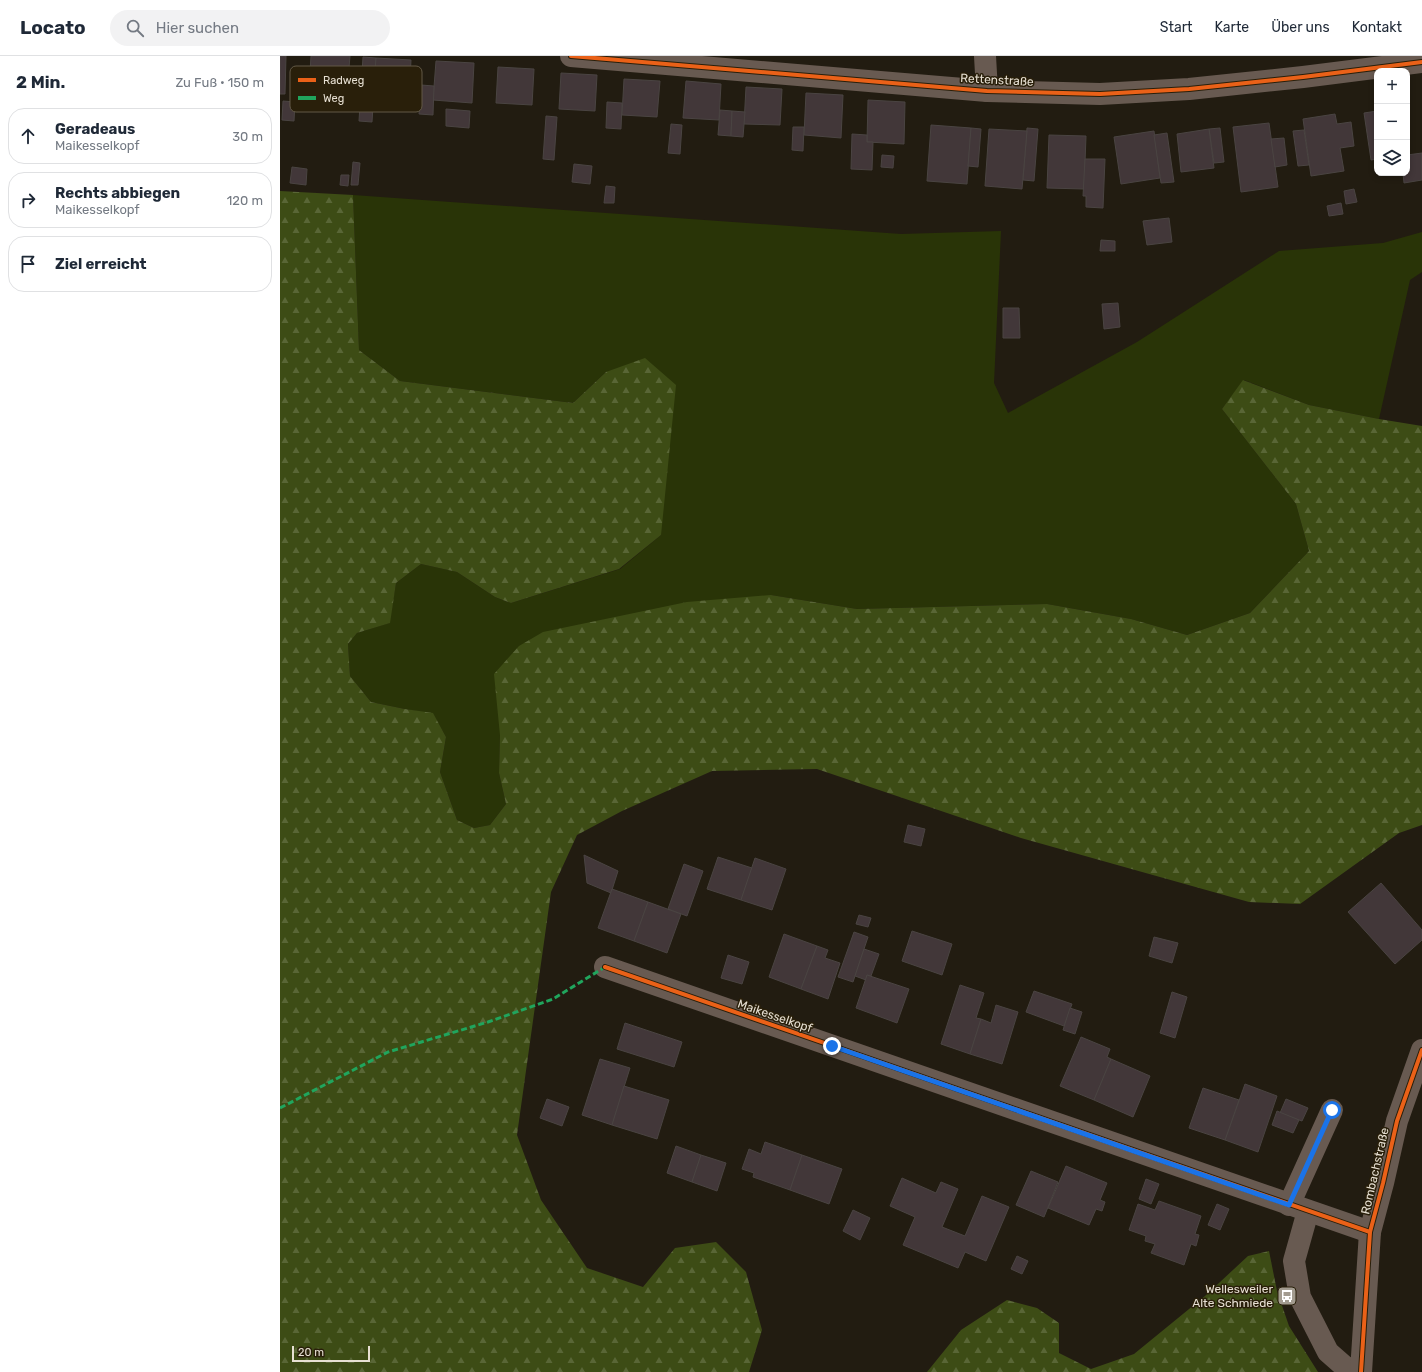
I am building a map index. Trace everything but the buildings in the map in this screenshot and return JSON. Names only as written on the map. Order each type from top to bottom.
[{"type":"street","name":"Rettenstraße","points":[[571,56],[987,91],[1100,94],[1211,86],[1422,62]]},
{"type":"street","points":[[985,56],[987,91]]},
{"type":"street","name":"Maikesselkopf","points":[[605,967],[1370,1232]]},
{"type":"street","name":"Rombachstraße","points":[[1361,1372],[1370,1232],[1397,1121],[1422,1050]]},
{"type":"street","points":[[1332,1110],[1298,1208],[1294,1261],[1300,1297],[1328,1352],[1344,1366],[1354,1372]]},
{"type":"green space","points":[[280,191],[353,195],[359,350],[400,381],[573,403],[606,372],[645,358],[676,385],[661,535],[619,569],[511,603],[495,597],[457,572],[421,564],[396,583],[390,623],[357,633],[348,644],[350,676],[371,702],[433,713],[446,737],[440,772],[457,820],[474,828],[490,825],[506,804],[499,773],[500,735],[494,674],[519,646],[543,632],[687,602],[771,595],[857,609],[1047,604],[1131,619],[1187,635],[1250,613],[1309,551],[1296,504],[1222,409],[1243,380],[1309,405],[1422,426],[1422,825],[1399,833],[1300,904],[1249,902],[1021,838],[817,769],[712,771],[622,811],[577,835],[551,892],[517,1135],[541,1200],[587,1268],[643,1287],[675,1248],[716,1242],[746,1272],[762,1330],[749,1372],[280,1372]]},
{"type":"green space","points":[[353,195],[901,234],[1001,231],[994,383],[1008,413],[1137,342],[1279,251],[1383,243],[1422,232],[1422,272],[1410,280],[1379,419],[1309,405],[1244,380],[1222,409],[1296,504],[1309,551],[1250,613],[1187,635],[1131,619],[1047,604],[857,609],[771,595],[500,735],[499,773],[506,804],[490,825],[474,828],[457,820],[440,772],[446,737],[433,714],[371,702],[350,676],[348,644],[357,633],[389,623],[396,583],[421,564],[457,572],[495,597],[511,603],[620,569],[661,535],[606,372],[573,403],[400,381],[359,350]]},
{"type":"green space","points":[[1269,1251],[1277,1291],[1289,1326],[1318,1372],[927,1372],[961,1330],[1007,1300],[1037,1308],[1059,1323],[1059,1353],[1091,1369],[1134,1354],[1205,1296],[1248,1256]]},
{"type":"marked path","points":[[280,1108],[388,1052],[488,1022],[553,999],[605,967]]},
{"type":"cycle path","points":[[571,56],[987,91],[1100,94],[1189,89],[1303,77],[1422,62]]},
{"type":"cycle path","points":[[605,967],[1370,1232]]},
{"type":"cycle path","points":[[1361,1372],[1370,1232],[1397,1121],[1422,1050]]},
{"type":"place","name":"Wellesweiler Alte Schmiede","points":[[1287,1296]]},
{"type":"route","points":[[832,1046],[1289,1205],[1332,1110]]}]
